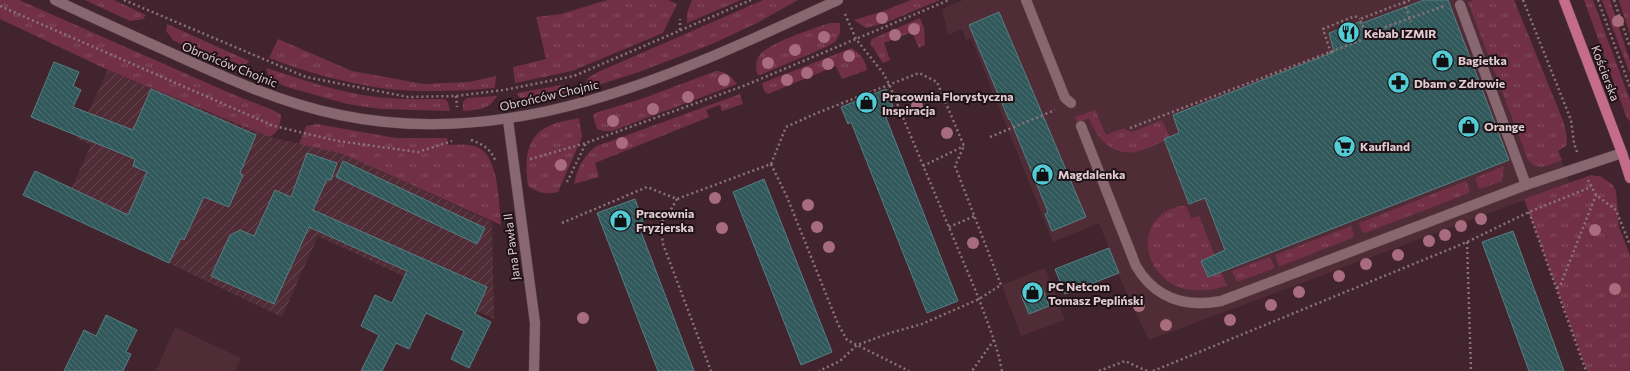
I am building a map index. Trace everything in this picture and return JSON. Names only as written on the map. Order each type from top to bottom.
[{"type":"main road","name":"Kościerska","points":[[1564,0],[1630,178]]},
{"type":"street","name":"Obrońców Chojnic","points":[[55,0],[227,78],[269,94],[304,106],[339,115],[375,122],[402,124],[457,124],[508,120],[583,102],[663,76],[731,49],[838,0]]},
{"type":"street","points":[[1026,0],[1063,94],[1065,98],[1072,103]]},
{"type":"street","points":[[1455,4],[1526,185]]},
{"type":"street","name":"Jana Pawła II","points":[[508,120],[535,323],[534,371]]},
{"type":"street","points":[[1081,126],[1136,266],[1142,276],[1151,286],[1164,294],[1186,303],[1198,304],[1221,301],[1526,185],[1622,153]]},
{"type":"path","points":[[124,0],[306,77],[408,97],[456,96],[504,90],[574,76],[751,0]]},
{"type":"path","points":[[531,158],[586,143],[746,85],[949,0]]},
{"type":"path","points":[[1360,19],[1410,0]]},
{"type":"path","points":[[1523,0],[1571,120],[1574,142],[1582,167],[1596,195],[1616,210],[1630,245]]},
{"type":"path","points":[[1598,0],[1630,87]]},
{"type":"path","points":[[1614,0],[1630,47]]},
{"type":"path","points":[[1404,2],[1411,22]]},
{"type":"path","points":[[1366,34],[1409,18],[1455,4]]},
{"type":"path","points":[[845,13],[856,39],[883,73],[889,84],[979,300],[994,340],[1002,371]]},
{"type":"path","points":[[1130,128],[1331,53],[1367,38],[1360,19],[1355,16],[1323,29],[1331,53]]},
{"type":"path","points":[[680,19],[680,31]]},
{"type":"path","points":[[819,371],[840,361],[857,345],[890,333],[922,324],[979,300],[1001,285],[955,166],[964,146],[937,82],[920,73],[817,112],[786,127],[771,164],[787,197],[838,324],[847,340],[857,345],[909,371]]},
{"type":"path","points":[[990,137],[1072,103]]},
{"type":"path","points":[[470,140],[481,144],[493,154],[495,161]]},
{"type":"path","points":[[567,182],[586,143]]},
{"type":"path","points":[[923,166],[964,146]]},
{"type":"path","points":[[562,223],[647,187],[677,198],[771,164]]},
{"type":"path","points":[[1153,371],[1467,242],[1529,212],[1591,187]]},
{"type":"path","points":[[1557,288],[1560,286],[1596,195]]},
{"type":"path","points":[[677,198],[669,213],[660,224],[663,244],[711,371]]},
{"type":"path","points":[[1529,212],[1586,371]]},
{"type":"path","points":[[950,228],[975,216]]},
{"type":"path","points":[[1467,242],[1471,371]]},
{"type":"path","points":[[972,371],[994,340]]},
{"type":"path","points":[[1099,371],[1125,361],[1147,371]]},
{"type":"shaded area","points":[[963,0],[1514,0],[1564,123],[1567,139],[1566,146],[1558,151],[1570,183],[1149,340],[1127,295],[1099,223],[1053,242],[971,38],[966,40],[962,29],[948,35],[942,9]]},
{"type":"shaded area","points":[[108,70],[270,137],[343,154],[492,222],[494,319],[318,236],[282,317],[61,212],[91,145],[76,138]]},
{"type":"shaded area","points":[[1045,268],[1065,320],[1021,336],[1002,285]]},
{"type":"shaded area","points":[[175,327],[241,358],[235,371],[156,371]]},
{"type":"green space","points":[[0,0],[19,0],[230,93],[275,111],[281,115],[278,128],[270,137],[108,70],[0,19]]},
{"type":"green space","points":[[85,0],[114,0],[146,15],[143,19],[130,21]]},
{"type":"green space","points":[[607,0],[668,0],[677,4],[663,33],[572,71],[515,83],[513,67],[546,59],[536,17],[561,14]]},
{"type":"green space","points":[[692,0],[741,0],[687,23],[687,13]]},
{"type":"green space","points":[[763,0],[798,0],[757,23],[712,44],[639,72],[583,90],[588,78],[598,72]]},
{"type":"green space","points":[[911,0],[940,0],[885,23],[866,28],[854,20],[883,11]]},
{"type":"green space","points":[[1474,0],[1514,0],[1564,123],[1567,139],[1566,146],[1558,151],[1562,160],[1540,167],[1532,164],[1528,160],[1468,2]]},
{"type":"green space","points":[[1584,0],[1593,0],[1630,100],[1630,122],[1626,116]]},
{"type":"green space","points":[[1602,0],[1610,0],[1630,61],[1630,74]]},
{"type":"green space","points":[[1630,0],[1630,34],[1619,1]]},
{"type":"green space","points":[[920,18],[924,28],[925,45],[919,48],[912,32],[884,43],[890,60],[883,63],[870,43],[872,39]]},
{"type":"green space","points":[[830,23],[840,23],[840,33],[835,42],[760,75],[757,74],[756,67],[759,56],[771,46],[792,36]]},
{"type":"green space","points":[[167,24],[250,61],[245,65],[234,67],[174,41],[166,31]]},
{"type":"green space","points":[[278,39],[352,71],[424,84],[469,82],[496,76],[495,88],[452,91],[408,91],[352,83],[310,72],[269,58]]},
{"type":"green space","points":[[852,48],[862,58],[867,70],[842,79],[836,66],[768,94],[764,91],[762,83]]},
{"type":"green space","points":[[266,68],[321,85],[363,95],[394,99],[445,99],[448,102],[450,111],[380,109],[347,104],[287,87],[275,82],[269,77]]},
{"type":"green space","points":[[716,71],[728,74],[737,84],[612,131],[597,129],[593,116],[595,113],[641,99]]},
{"type":"green space","points":[[563,85],[569,88],[571,92],[550,99],[526,101],[517,93]]},
{"type":"green space","points":[[740,94],[743,104],[722,111],[720,105],[706,110],[709,117],[595,163],[599,177],[574,184],[582,162],[588,153],[597,146]]},
{"type":"green space","points":[[497,96],[487,107],[463,111],[463,102],[467,98]]},
{"type":"green space","points":[[1095,110],[1106,135],[1124,128],[1132,132],[1162,120],[1170,138],[1139,151],[1119,151],[1106,144],[1096,132],[1089,118],[1077,123],[1075,117]]},
{"type":"green space","points":[[579,118],[582,137],[558,192],[543,193],[528,186],[528,151],[536,136],[542,130],[551,125]]},
{"type":"green space","points":[[317,124],[396,138],[447,138],[448,145],[468,145],[479,148],[486,153],[491,161],[494,171],[497,183],[501,225],[343,154],[299,144],[306,126]]},
{"type":"green space","points":[[1504,166],[1502,181],[1480,189],[1478,187],[1475,178]]},
{"type":"green space","points":[[1591,175],[1602,177],[1613,185],[1616,191],[1619,227],[1630,255],[1630,371],[1587,371],[1524,199]]},
{"type":"green space","points":[[1466,181],[1470,190],[1469,193],[1365,233],[1362,232],[1359,223]]},
{"type":"green space","points":[[1180,206],[1186,206],[1191,218],[1199,216],[1227,286],[1206,290],[1185,289],[1170,282],[1159,273],[1151,261],[1148,248],[1149,234],[1154,222],[1165,213]]},
{"type":"green space","points":[[1351,226],[1354,235],[1352,238],[1281,266],[1278,264],[1275,255]]},
{"type":"green space","points":[[1270,257],[1274,266],[1273,269],[1237,282],[1232,271]]},
{"type":"building","name":"Kaufland","points":[[1424,0],[1448,0],[1509,160],[1208,277],[1201,261],[1225,250],[1205,198],[1189,204],[1164,139],[1179,133],[1173,115],[1334,52],[1329,33],[1359,22],[1360,24]]},
{"type":"building","points":[[999,12],[1086,217],[1052,231],[1045,214],[1048,212],[969,25]]},
{"type":"building","points":[[54,62],[79,72],[73,86],[81,90],[73,107],[133,130],[151,89],[256,135],[240,173],[243,175],[229,207],[204,197],[184,240],[181,238],[169,263],[23,195],[35,171],[128,215],[147,172],[133,166],[135,159],[31,117]]},
{"type":"building","points":[[886,89],[893,106],[883,110],[958,301],[927,313],[851,122],[848,124],[841,107]]},
{"type":"building","points":[[307,153],[337,163],[331,180],[327,179],[313,210],[487,287],[475,314],[491,322],[469,368],[451,359],[464,331],[426,313],[409,349],[396,343],[382,371],[361,371],[379,335],[361,326],[375,295],[392,303],[407,271],[309,227],[274,304],[211,276],[230,235],[240,230],[254,236],[275,190],[291,197]]},
{"type":"building","points":[[343,161],[485,228],[477,244],[336,177]]},
{"type":"building","points":[[764,179],[832,352],[801,365],[733,192]]},
{"type":"building","points":[[635,199],[645,227],[640,229],[694,371],[658,371],[597,213]]},
{"type":"building","points":[[1513,231],[1564,371],[1529,371],[1482,242]]},
{"type":"building","points":[[1109,248],[1119,273],[1065,294],[1055,269]]},
{"type":"building","points":[[1042,286],[1049,306],[1029,314],[1021,295]]},
{"type":"building","points":[[106,315],[137,330],[126,352],[131,354],[123,371],[64,371],[84,330],[96,336]]},
{"type":"place","name":"Kebab IZMIR","points":[[1348,33]]},
{"type":"place","name":"Bagietka","points":[[1443,60]]},
{"type":"place","name":"Dbam o Zdrowie","points":[[1399,83]]},
{"type":"place","name":"Pracownia Florystyczna Inspiracja","points":[[866,103]]},
{"type":"place","name":"Orange","points":[[1469,126]]},
{"type":"place","name":"Kaufland","points":[[1344,146]]},
{"type":"place","name":"Magdalenka","points":[[1043,174]]},
{"type":"place","name":"Pracownia Fryzjerska","points":[[620,220]]},
{"type":"place","name":"PC Netcom Tomasz Pepliński","points":[[1032,293]]}]
